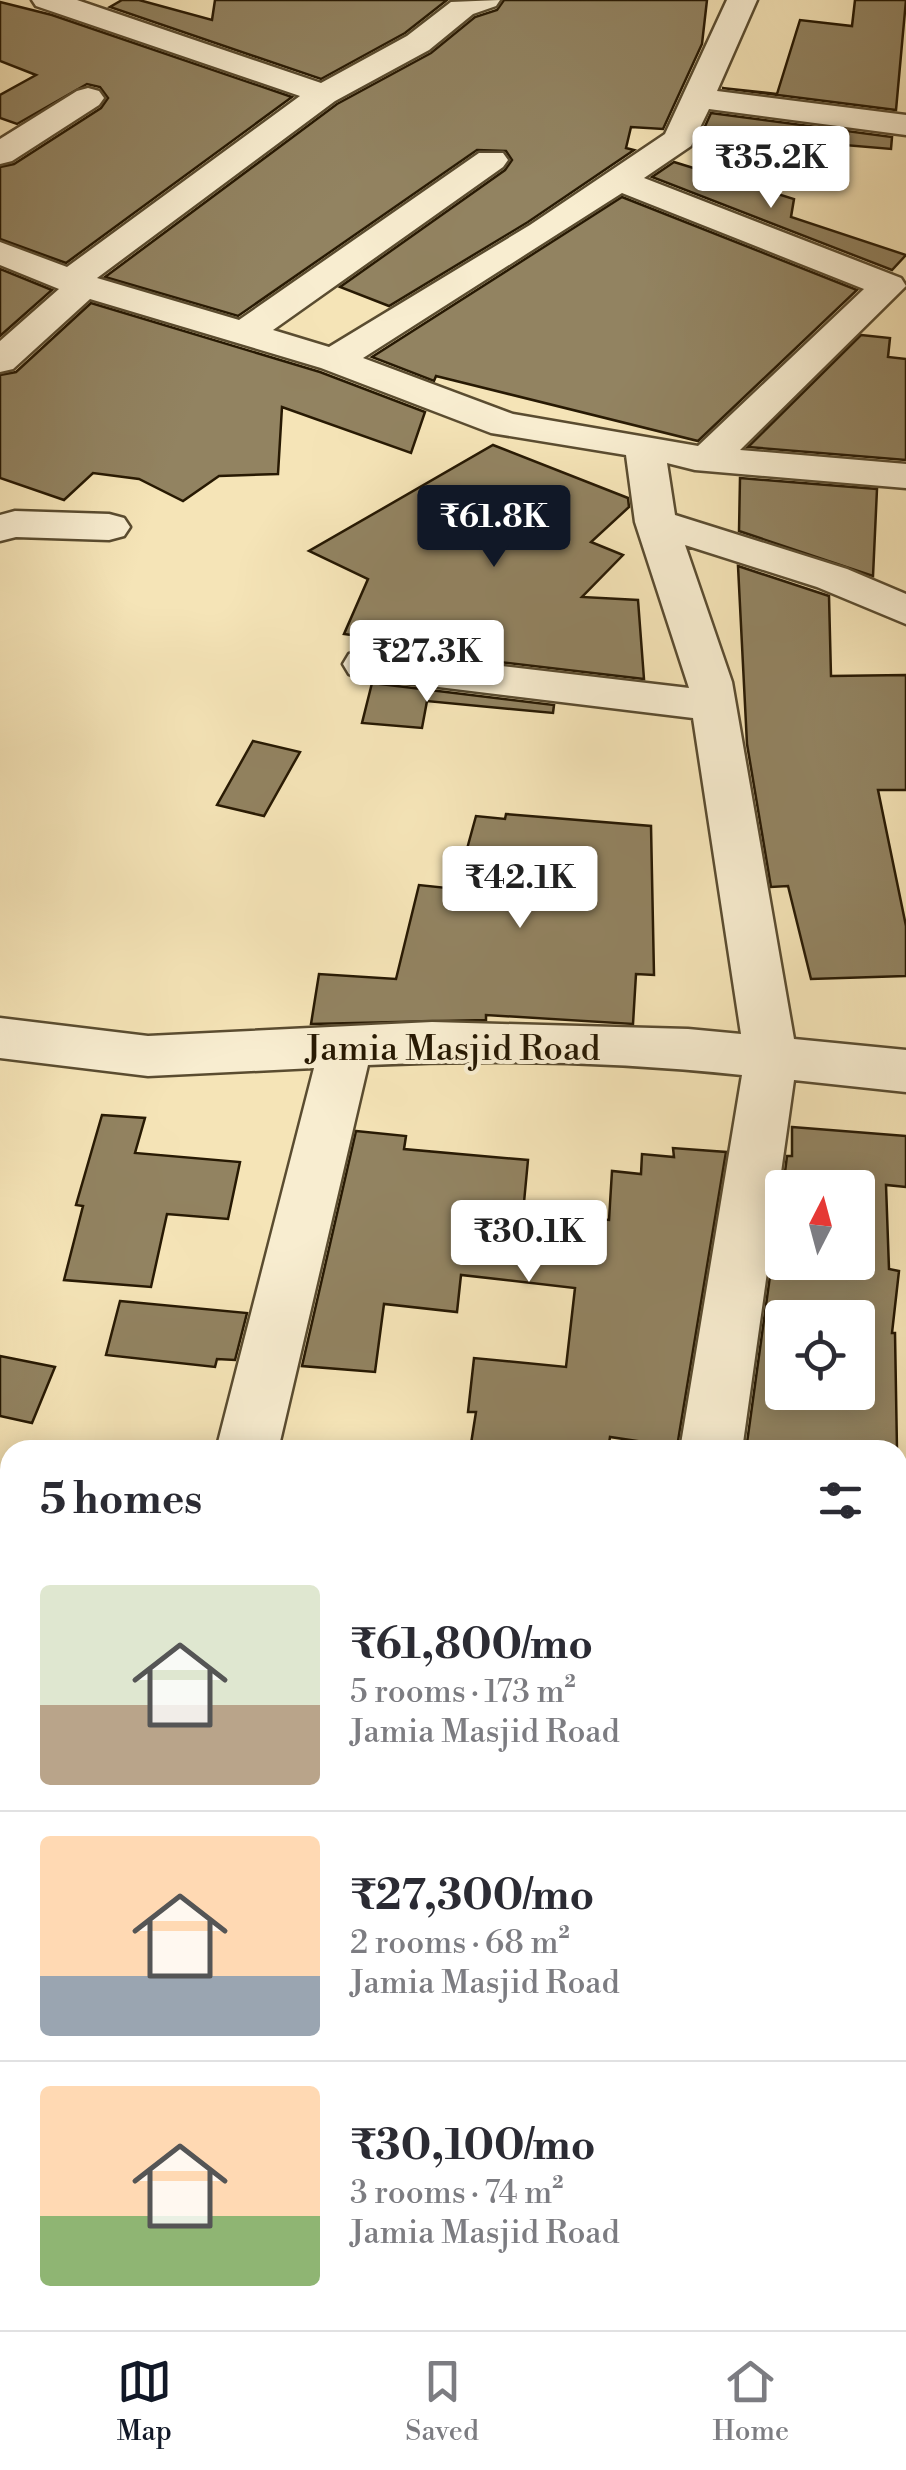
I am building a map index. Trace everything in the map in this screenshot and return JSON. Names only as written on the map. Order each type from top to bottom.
[{"type":"street","points":[[47,0],[324,94]]},
{"type":"street","points":[[0,361],[77,284],[324,94],[418,43],[462,8],[485,0]]},
{"type":"street","points":[[334,360],[679,139],[742,0]]},
{"type":"street","points":[[0,154],[88,98]]},
{"type":"street","points":[[697,98],[906,125]]},
{"type":"street","points":[[244,334],[490,160]]},
{"type":"street","points":[[618,180],[888,286],[708,459]]},
{"type":"street","points":[[0,252],[77,284],[334,360],[505,426],[708,459],[906,476]]},
{"type":"street","points":[[644,446],[656,522],[710,682],[771,1058],[713,1440]]},
{"type":"street","points":[[656,522],[832,578],[906,610]]},
{"type":"street","points":[[0,528],[15,524],[108,527]]},
{"type":"street","points":[[365,664],[714,706]]},
{"type":"street","name":"Jamia Masjid Road","points":[[0,1038],[148,1056],[432,1042],[649,1048],[906,1071]]},
{"type":"street","points":[[249,1440],[346,1046]]},
{"type":"building","points":[[122,0],[139,0],[212,20],[215,0],[447,0],[405,33],[321,79],[110,7]]},
{"type":"building","points":[[504,0],[707,0],[702,44],[663,129],[631,127],[626,148],[634,150],[528,222],[389,306],[340,287],[505,170],[512,160],[506,151],[477,150],[238,316],[105,277],[337,104],[431,53],[475,17],[497,10]]},
{"type":"building","points":[[855,0],[906,0],[896,110],[722,88],[777,94],[800,20],[852,26]]},
{"type":"building","points":[[0,2],[52,15],[292,97],[66,263],[0,239],[0,167],[14,164],[101,108],[108,98],[100,87],[87,84],[17,124],[0,118],[0,95],[36,75],[0,61]]},
{"type":"building","points":[[711,113],[892,137],[891,149],[702,133]]},
{"type":"building","points":[[674,162],[794,199],[791,217],[906,255],[892,270],[652,177]]},
{"type":"building","points":[[622,197],[857,290],[698,441],[436,376],[434,381],[372,357]]},
{"type":"building","points":[[0,269],[52,290],[0,336]]},
{"type":"building","points":[[91,303],[320,372],[425,412],[411,453],[282,407],[278,474],[219,476],[183,501],[139,479],[93,473],[64,500],[0,478],[0,375],[16,372]]},
{"type":"building","points":[[861,335],[890,338],[888,357],[906,359],[906,460],[748,447]]},
{"type":"building","points":[[493,445],[628,498],[629,507],[591,542],[623,555],[582,597],[638,600],[644,679],[380,648],[382,639],[344,634],[368,579],[309,551]]},
{"type":"building","points":[[740,478],[877,489],[873,576],[739,531]]},
{"type":"building","points":[[738,566],[829,596],[831,676],[906,675],[906,790],[878,790],[906,926],[906,976],[811,979],[788,886],[771,887],[747,744]]},
{"type":"building","points":[[372,683],[554,705],[553,713],[427,701],[422,728],[362,723]]},
{"type":"building","points":[[253,741],[300,752],[264,816],[217,805]]},
{"type":"building","points":[[506,814],[651,826],[654,975],[636,974],[633,1024],[486,1015],[486,1020],[311,1024],[319,974],[396,979],[419,885],[456,889],[476,816],[505,819]]},
{"type":"building","points":[[102,1115],[145,1118],[135,1153],[240,1162],[228,1219],[167,1214],[151,1287],[64,1280],[83,1206],[76,1205]]},
{"type":"building","points":[[792,1127],[906,1136],[906,1187],[886,1185],[889,1269],[899,1271],[892,1333],[897,1440],[747,1440],[765,1312],[765,1410],[875,1410],[875,1300],[767,1300],[769,1280],[875,1280],[875,1170],[785,1170],[787,1156],[792,1156]]},
{"type":"building","points":[[356,1131],[406,1136],[404,1149],[528,1160],[523,1213],[609,1220],[612,1171],[641,1174],[642,1154],[674,1157],[673,1148],[726,1152],[678,1440],[472,1440],[476,1412],[468,1412],[474,1358],[566,1367],[575,1288],[461,1275],[457,1312],[384,1304],[375,1372],[302,1366]]},
{"type":"building","points":[[120,1301],[247,1313],[235,1360],[217,1359],[215,1367],[106,1355]]},
{"type":"building","points":[[0,1356],[55,1367],[32,1423],[0,1416]]}]
